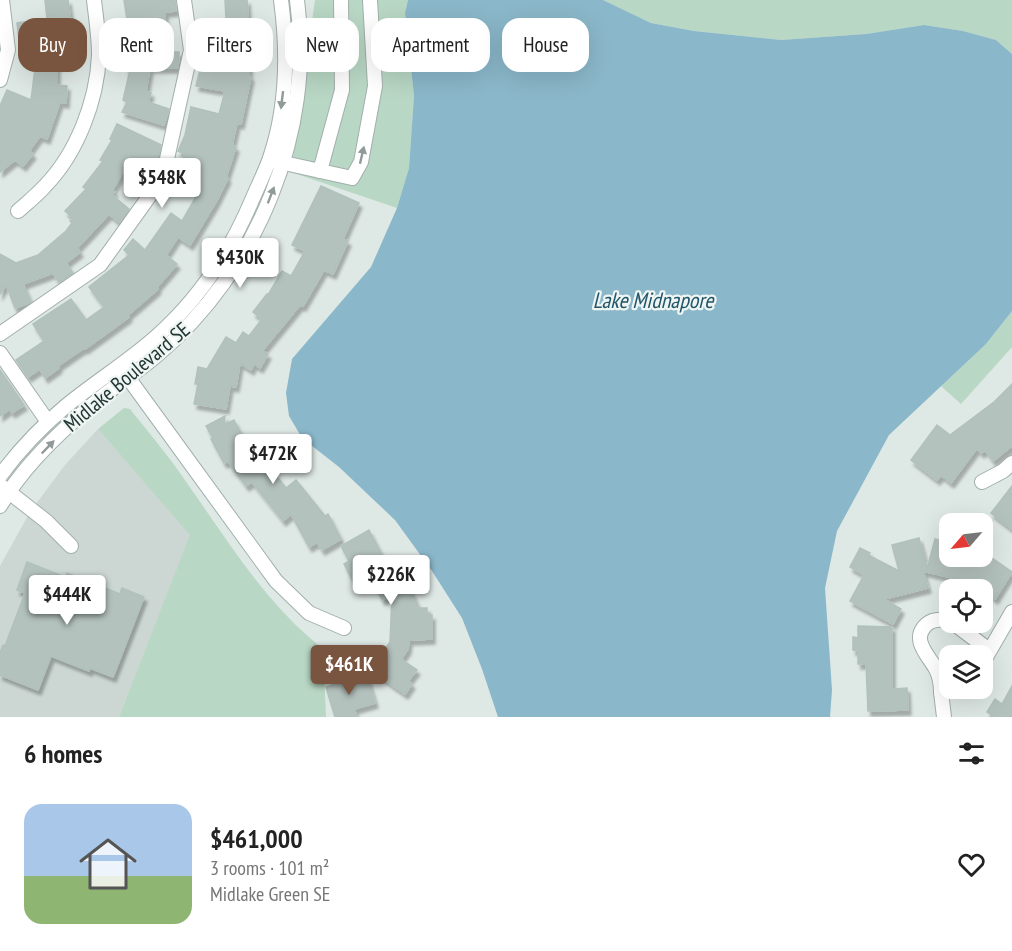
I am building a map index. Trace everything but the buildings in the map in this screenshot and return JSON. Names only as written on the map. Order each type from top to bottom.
[{"type":"street","points":[[0,80],[8,50],[2,0]]},
{"type":"street","points":[[18,211],[47,185],[75,145],[88,114],[96,82],[99,54],[94,0]]},
{"type":"street","points":[[0,334],[100,265],[163,177],[191,50],[184,0]]},
{"type":"street","points":[[320,171],[342,90],[341,0]]},
{"type":"street","points":[[276,161],[352,178],[361,162],[375,86],[370,0]]},
{"type":"street","points":[[281,4],[302,2]]},
{"type":"street","name":"Midlake Boulevard SE","points":[[0,476],[48,422],[165,329],[218,267],[276,161],[294,118],[302,2]]},
{"type":"street","name":"Midlake Boulevard SE","points":[[0,506],[5,488],[66,428],[91,405],[128,378],[180,334],[209,304],[256,231],[273,190],[285,76],[281,4]]},
{"type":"street","points":[[0,353],[48,422]]},
{"type":"street","points":[[119,366],[276,581],[309,613],[344,628]]},
{"type":"street","points":[[982,482],[1003,471],[1012,463]]},
{"type":"street","points":[[5,488],[46,520],[71,546]]},
{"type":"street","points":[[992,645],[1012,612]]},
{"type":"street","points":[[939,619],[932,621],[923,629],[920,640],[922,650],[939,675]]},
{"type":"street","points":[[966,633],[982,645]]},
{"type":"street","points":[[944,717],[945,699]]},
{"type":"shaded area","points":[[98,429],[191,535],[119,717],[0,717],[0,566],[30,512],[65,465]]},
{"type":"green space","points":[[315,0],[408,0],[406,18],[371,18],[371,72],[411,72],[414,96],[409,168],[397,208],[291,172],[305,72],[359,72],[359,18],[312,18]]},
{"type":"green space","points":[[603,0],[1012,0],[1012,54],[996,40],[963,31],[924,25],[866,34],[781,40],[694,31],[651,23]]},
{"type":"green space","points":[[1012,311],[1012,347],[961,404],[941,386],[986,344]]},
{"type":"green space","points":[[124,408],[130,409],[168,456],[266,593],[323,649],[326,717],[119,717],[190,535],[98,429]]},
{"type":"water","name":"Lake Midnapore","points":[[408,0],[603,0],[651,23],[694,31],[781,40],[866,34],[924,25],[963,31],[996,40],[1012,54],[1012,311],[986,344],[889,435],[837,531],[825,588],[832,690],[830,717],[498,717],[462,618],[432,571],[395,520],[339,467],[302,438],[289,416],[286,393],[292,359],[371,267],[397,208],[409,168],[414,96],[411,72],[490,72],[490,18],[406,18]]}]
